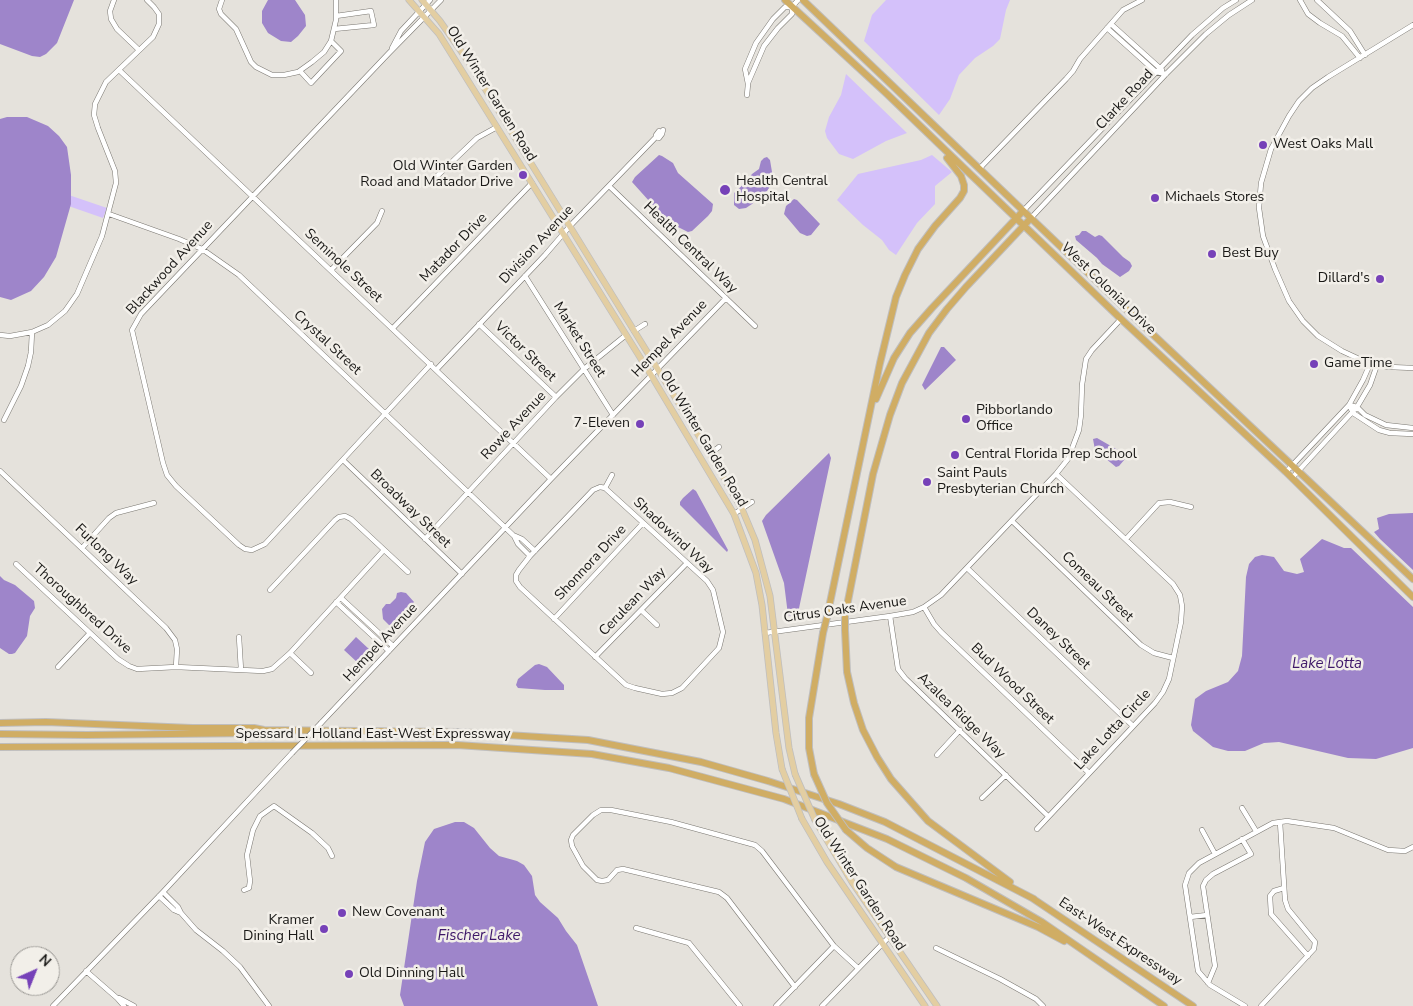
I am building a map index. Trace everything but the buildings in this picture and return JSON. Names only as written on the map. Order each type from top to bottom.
[{"type":"highway","name":"West Colonial Drive","points":[[785,0],[882,89],[1122,320],[1286,472],[1413,598]]},
{"type":"highway","name":"West Colonial Drive","points":[[803,0],[1140,323],[1413,579]]},
{"type":"highway","points":[[934,141],[961,176],[964,191],[922,244],[912,260],[900,285],[889,322],[823,633],[809,718],[809,748],[814,774],[827,803],[846,830],[867,848],[896,867],[1038,928],[1098,960]]},
{"type":"highway","name":"Clarke Road","points":[[871,412],[891,364],[910,333],[1024,211]]},
{"type":"highway","name":"Clarke Road","points":[[1031,218],[947,309],[929,334],[902,383],[890,415],[873,474],[845,616],[845,630],[847,672],[854,703],[877,757],[891,778],[928,821],[951,840],[1034,899]]},
{"type":"highway","points":[[1108,306],[1128,311]]},
{"type":"highway","points":[[1122,320],[1140,323]]},
{"type":"highway","points":[[0,723],[46,722],[192,728],[254,728],[264,730]]},
{"type":"highway","points":[[0,734],[255,733],[264,730]]},
{"type":"highway","name":"Spessard L. Holland East-West Expressway","points":[[264,730],[458,732],[546,737],[588,740],[692,760],[811,794],[885,822],[1034,899]]},
{"type":"highway","name":"Spessard L. Holland East-West Expressway","points":[[0,748],[457,745],[592,754],[669,768],[784,799],[887,839],[966,878],[1042,922],[1098,960]]},
{"type":"highway","name":"East-West Expressway","points":[[1034,899],[1193,1006]]},
{"type":"highway","name":"East-West Expressway","points":[[1098,960],[1164,1006]]},
{"type":"main road","name":"Old Winter Garden Road","points":[[409,0],[423,14],[438,34],[497,127],[651,375],[734,514],[756,573],[762,605],[776,733],[782,769],[811,837],[925,1006]]},
{"type":"main road","name":"Old Winter Garden Road","points":[[426,2],[468,61],[742,509],[755,540],[770,596],[789,748],[795,774],[814,820],[832,852],[937,1006]]},
{"type":"street","points":[[114,0],[110,11],[111,19],[117,29],[139,50]]},
{"type":"street","points":[[0,335],[10,336],[32,332],[48,324],[65,311],[77,294],[102,236],[116,183],[115,171],[94,116],[95,104],[106,82],[153,37],[159,24],[159,14],[146,0]]},
{"type":"street","points":[[222,0],[219,9],[221,14],[236,29],[251,62],[256,67],[272,75],[284,75],[300,71],[324,52],[331,41],[334,29],[336,0]]},
{"type":"street","name":"Blackwood Avenue","points":[[343,460],[265,544],[252,550],[245,549],[176,486],[168,475],[163,463],[132,330],[141,314],[388,53],[401,31],[423,14],[431,11],[441,0]]},
{"type":"street","points":[[747,95],[748,84],[745,69],[756,43],[773,19],[785,7],[792,6],[798,0]]},
{"type":"street","points":[[980,168],[1073,72],[1080,59],[1123,10],[1142,0]]},
{"type":"street","name":"Clarke Road","points":[[1024,211],[1202,26],[1236,0]]},
{"type":"street","name":"Clarke Road","points":[[1031,218],[1206,34],[1229,15],[1252,0]]},
{"type":"street","points":[[1300,0],[1308,14],[1342,36],[1362,56]]},
{"type":"street","points":[[1317,0],[1350,31],[1362,56]]},
{"type":"street","name":"Blackwood Avenue","points":[[423,14],[426,2]]},
{"type":"street","points":[[748,84],[754,74],[764,46],[792,14],[792,6]]},
{"type":"street","points":[[334,29],[374,25],[371,11],[336,16]]},
{"type":"street","points":[[1112,24],[1158,70]]},
{"type":"street","points":[[1413,25],[1312,88],[1289,116],[1276,137],[1268,158],[1262,183],[1259,208],[1262,236],[1288,299],[1299,315],[1318,336],[1340,350],[1370,364],[1413,368]]},
{"type":"street","points":[[1107,28],[1158,70],[1166,74]]},
{"type":"street","points":[[300,71],[311,83],[341,51],[331,41]]},
{"type":"street","name":"Seminole Street","points":[[119,70],[551,479]]},
{"type":"street","points":[[434,179],[477,138],[497,127]]},
{"type":"street","name":"Division Avenue","points":[[436,370],[526,276],[563,233],[656,137],[659,131],[662,131]]},
{"type":"street","name":"Matador Drive","points":[[392,328],[532,183]]},
{"type":"street","name":"Health Central Way","points":[[610,186],[755,326]]},
{"type":"street","points":[[331,270],[377,223],[382,211]]},
{"type":"street","name":"Crystal Street","points":[[109,214],[202,249],[239,275],[506,527]]},
{"type":"street","name":"Market Street","points":[[526,276],[614,415]]},
{"type":"street","name":"Hempel Avenue","points":[[54,1006],[551,479],[726,298]]},
{"type":"street","name":"Citrus Oaks Avenue","points":[[765,633],[913,612],[941,595],[1068,459],[1079,430],[1086,359],[1092,350],[1122,320]]},
{"type":"street","name":"Victor Street","points":[[479,324],[556,397]]},
{"type":"street","points":[[634,331],[645,324]]},
{"type":"street","points":[[4,420],[21,386],[28,366],[32,332]]},
{"type":"street","name":"Rowe Avenue","points":[[425,539],[556,397],[584,369],[626,335]]},
{"type":"street","points":[[343,460],[431,364]]},
{"type":"street","points":[[1286,472],[1349,405],[1370,364]]},
{"type":"street","points":[[1292,478],[1353,413],[1370,385],[1377,365]]},
{"type":"street","points":[[1349,405],[1357,407],[1365,415],[1386,426],[1413,428]]},
{"type":"street","points":[[1349,405],[1353,413],[1379,430],[1390,433],[1413,434]]},
{"type":"street","points":[[710,454],[719,447]]},
{"type":"street","name":"Broadway Street","points":[[343,460],[462,574]]},
{"type":"street","name":"Furlong Way","points":[[0,470],[166,628],[175,640],[177,649],[176,667]]},
{"type":"street","name":"Lake Lotta Circle","points":[[1037,829],[1163,692],[1169,679],[1182,622],[1180,595],[1173,584],[1056,474]]},
{"type":"street","points":[[605,488],[612,476]]},
{"type":"street","name":"Shadowind Way","points":[[600,487],[605,488],[644,523],[707,581],[713,590],[723,632],[719,648],[682,688],[662,694],[626,685],[618,679],[516,581],[518,570],[593,490],[600,487]]},
{"type":"street","points":[[82,548],[116,513],[154,502]]},
{"type":"street","points":[[734,514],[752,502]]},
{"type":"street","points":[[1126,539],[1160,503],[1170,502],[1190,507]]},
{"type":"street","points":[[270,590],[339,517],[345,516],[351,519],[383,551],[408,572]]},
{"type":"street","name":"Comeau Street","points":[[1012,521],[1141,645],[1154,653],[1173,658]]},
{"type":"street","name":"Shonnora Drive","points":[[554,619],[644,523]]},
{"type":"street","points":[[506,527],[518,544],[530,556]]},
{"type":"street","points":[[513,535],[522,539],[535,551]]},
{"type":"street","name":"Thoroughbred Drive","points":[[16,564],[118,659],[129,666],[137,669],[176,667],[263,672],[272,669],[290,653],[383,551]]},
{"type":"street","name":"Cerulean Way","points":[[595,657],[686,563]]},
{"type":"street","name":"Daney Street","points":[[967,568],[1133,726]]},
{"type":"street","points":[[341,598],[393,646]]},
{"type":"street","points":[[336,602],[388,651]]},
{"type":"street","name":"Bud Wood Street","points":[[924,607],[941,632],[1089,773]]},
{"type":"street","points":[[641,610],[657,625]]},
{"type":"street","name":"Azalea Ridge Way","points":[[890,616],[898,669],[905,678],[1048,816]]},
{"type":"street","points":[[58,667],[90,633]]},
{"type":"street","points":[[239,637],[241,670]]},
{"type":"street","points":[[290,653],[311,673]]},
{"type":"street","points":[[937,755],[960,730]]},
{"type":"street","points":[[982,798],[1006,775]]},
{"type":"street","points":[[244,890],[249,888],[247,855],[253,830],[260,816],[274,806],[312,833],[328,848],[332,856]]},
{"type":"street","points":[[1242,808],[1256,831]]},
{"type":"street","points":[[795,987],[726,898],[719,892],[623,869],[617,870],[608,880],[597,880],[583,866],[572,846],[570,840],[573,835],[592,814],[601,810],[611,810],[671,822],[755,844],[834,946],[858,968]]},
{"type":"street","points":[[1245,1006],[1208,983],[1198,971],[1185,885],[1189,873],[1199,863],[1273,822],[1305,823],[1334,828],[1388,850],[1405,850],[1413,847]]},
{"type":"street","points":[[1261,1006],[1314,949],[1315,942],[1288,909],[1285,900],[1280,822]]},
{"type":"street","points":[[1202,830],[1215,854]]},
{"type":"street","points":[[1208,983],[1215,966],[1202,889],[1204,883],[1213,874],[1250,854],[1242,839]]},
{"type":"street","points":[[1284,888],[1274,891],[1270,896],[1271,914],[1308,956]]},
{"type":"street","points":[[163,892],[178,906],[181,913],[196,930],[240,967],[269,1006]]},
{"type":"street","points":[[159,896],[174,910],[181,913]]},
{"type":"street","points":[[1190,917],[1207,915]]},
{"type":"street","points":[[636,928],[689,943],[696,948],[740,1006]]},
{"type":"street","points":[[822,1006],[889,937]]},
{"type":"street","points":[[776,1006],[834,946]]},
{"type":"street","points":[[936,948],[1000,979],[1036,999],[1043,1006]]},
{"type":"street","points":[[86,971],[124,1006]]},
{"type":"street","points":[[117,998],[134,1006]]},
{"type":"shaded area","points":[[886,0],[1010,0],[1000,39],[975,58],[959,75],[950,99],[939,115],[864,41],[872,15]]},
{"type":"shaded area","points":[[846,74],[907,133],[886,141],[853,159],[839,154],[827,138],[825,131],[829,117],[841,95]]},
{"type":"shaded area","points":[[932,155],[952,172],[935,186],[935,204],[917,223],[896,255],[837,200],[858,174],[921,160]]},
{"type":"shaded area","points":[[60,192],[107,208],[103,218],[57,202]]},
{"type":"water","points":[[0,0],[74,0],[57,43],[40,57],[32,56],[0,44]]},
{"type":"water","points":[[268,0],[295,0],[305,15],[306,26],[291,42],[281,41],[268,33],[262,23],[262,11]]},
{"type":"water","points":[[27,117],[48,126],[67,147],[71,175],[71,204],[56,257],[44,277],[31,291],[11,300],[0,297],[0,119]]},
{"type":"water","points":[[659,155],[673,163],[678,173],[713,204],[712,211],[692,231],[688,232],[678,227],[659,212],[632,182]]},
{"type":"water","points":[[767,157],[770,160],[773,178],[768,190],[746,208],[739,209],[734,205],[734,193],[759,169],[761,161]]},
{"type":"water","points":[[794,199],[820,224],[811,235],[807,236],[800,233],[784,214],[786,206]]},
{"type":"water","points":[[1082,231],[1086,231],[1095,237],[1102,236],[1130,262],[1132,266],[1129,271],[1120,277],[1102,264],[1076,240],[1075,236],[1079,235]]},
{"type":"water","points":[[941,347],[944,347],[956,360],[925,390],[922,385]]},
{"type":"water","points":[[1097,438],[1123,453],[1125,459],[1119,466],[1116,467],[1095,450],[1093,439]]},
{"type":"water","points":[[829,453],[831,458],[798,613],[792,616],[788,615],[784,583],[762,521]]},
{"type":"water","points":[[693,489],[696,491],[728,550],[727,552],[680,505],[683,498]]},
{"type":"water","points":[[1413,513],[1413,570],[1374,532],[1379,529],[1377,518],[1389,514]]},
{"type":"water","name":"Lake Lotta","points":[[1322,539],[1344,548],[1351,548],[1413,607],[1413,748],[1376,759],[1348,758],[1279,742],[1264,743],[1245,751],[1228,751],[1213,747],[1193,731],[1191,725],[1195,699],[1206,691],[1228,682],[1238,671],[1242,656],[1246,577],[1249,564],[1255,557],[1262,555],[1274,557],[1284,571],[1297,574],[1304,572],[1300,559]]},
{"type":"water","points":[[0,576],[15,585],[34,601],[35,608],[30,616],[27,636],[15,653],[12,654],[0,648]]},
{"type":"water","points":[[397,593],[406,593],[414,602],[391,626],[383,619],[382,609],[396,598]]},
{"type":"water","points":[[356,637],[370,650],[358,663],[344,650]]},
{"type":"water","points":[[539,664],[547,667],[564,685],[564,690],[518,688],[516,685],[518,679],[535,665]]},
{"type":"water","name":"Fischer Lake","points":[[455,822],[464,822],[474,828],[499,856],[524,865],[532,876],[535,895],[558,918],[577,945],[598,1006],[404,1006],[400,995],[417,881],[425,842],[434,829]]},
{"type":"place","name":"West Oaks Mall","points":[[1263,145]]},
{"type":"place","name":"Old Winter Garden Road and Matador Drive","points":[[523,175]]},
{"type":"place","name":"Health Central Hospital","points":[[725,190]]},
{"type":"place","name":"Michaels Stores","points":[[1155,198]]},
{"type":"place","name":"Best Buy","points":[[1212,254]]},
{"type":"place","name":"Dillard's","points":[[1380,279]]},
{"type":"place","name":"GameTime","points":[[1314,364]]},
{"type":"place","name":"Pibborlando Office","points":[[966,419]]},
{"type":"place","name":"7-Eleven","points":[[640,424]]},
{"type":"place","name":"Central Florida Prep School","points":[[955,455]]},
{"type":"place","name":"Saint Pauls Presbyterian Church","points":[[927,482]]},
{"type":"place","name":"New Covenant","points":[[342,913]]},
{"type":"place","name":"Kramer Dining Hall","points":[[324,929]]},
{"type":"place","name":"Old Dinning Hall","points":[[349,974]]}]
